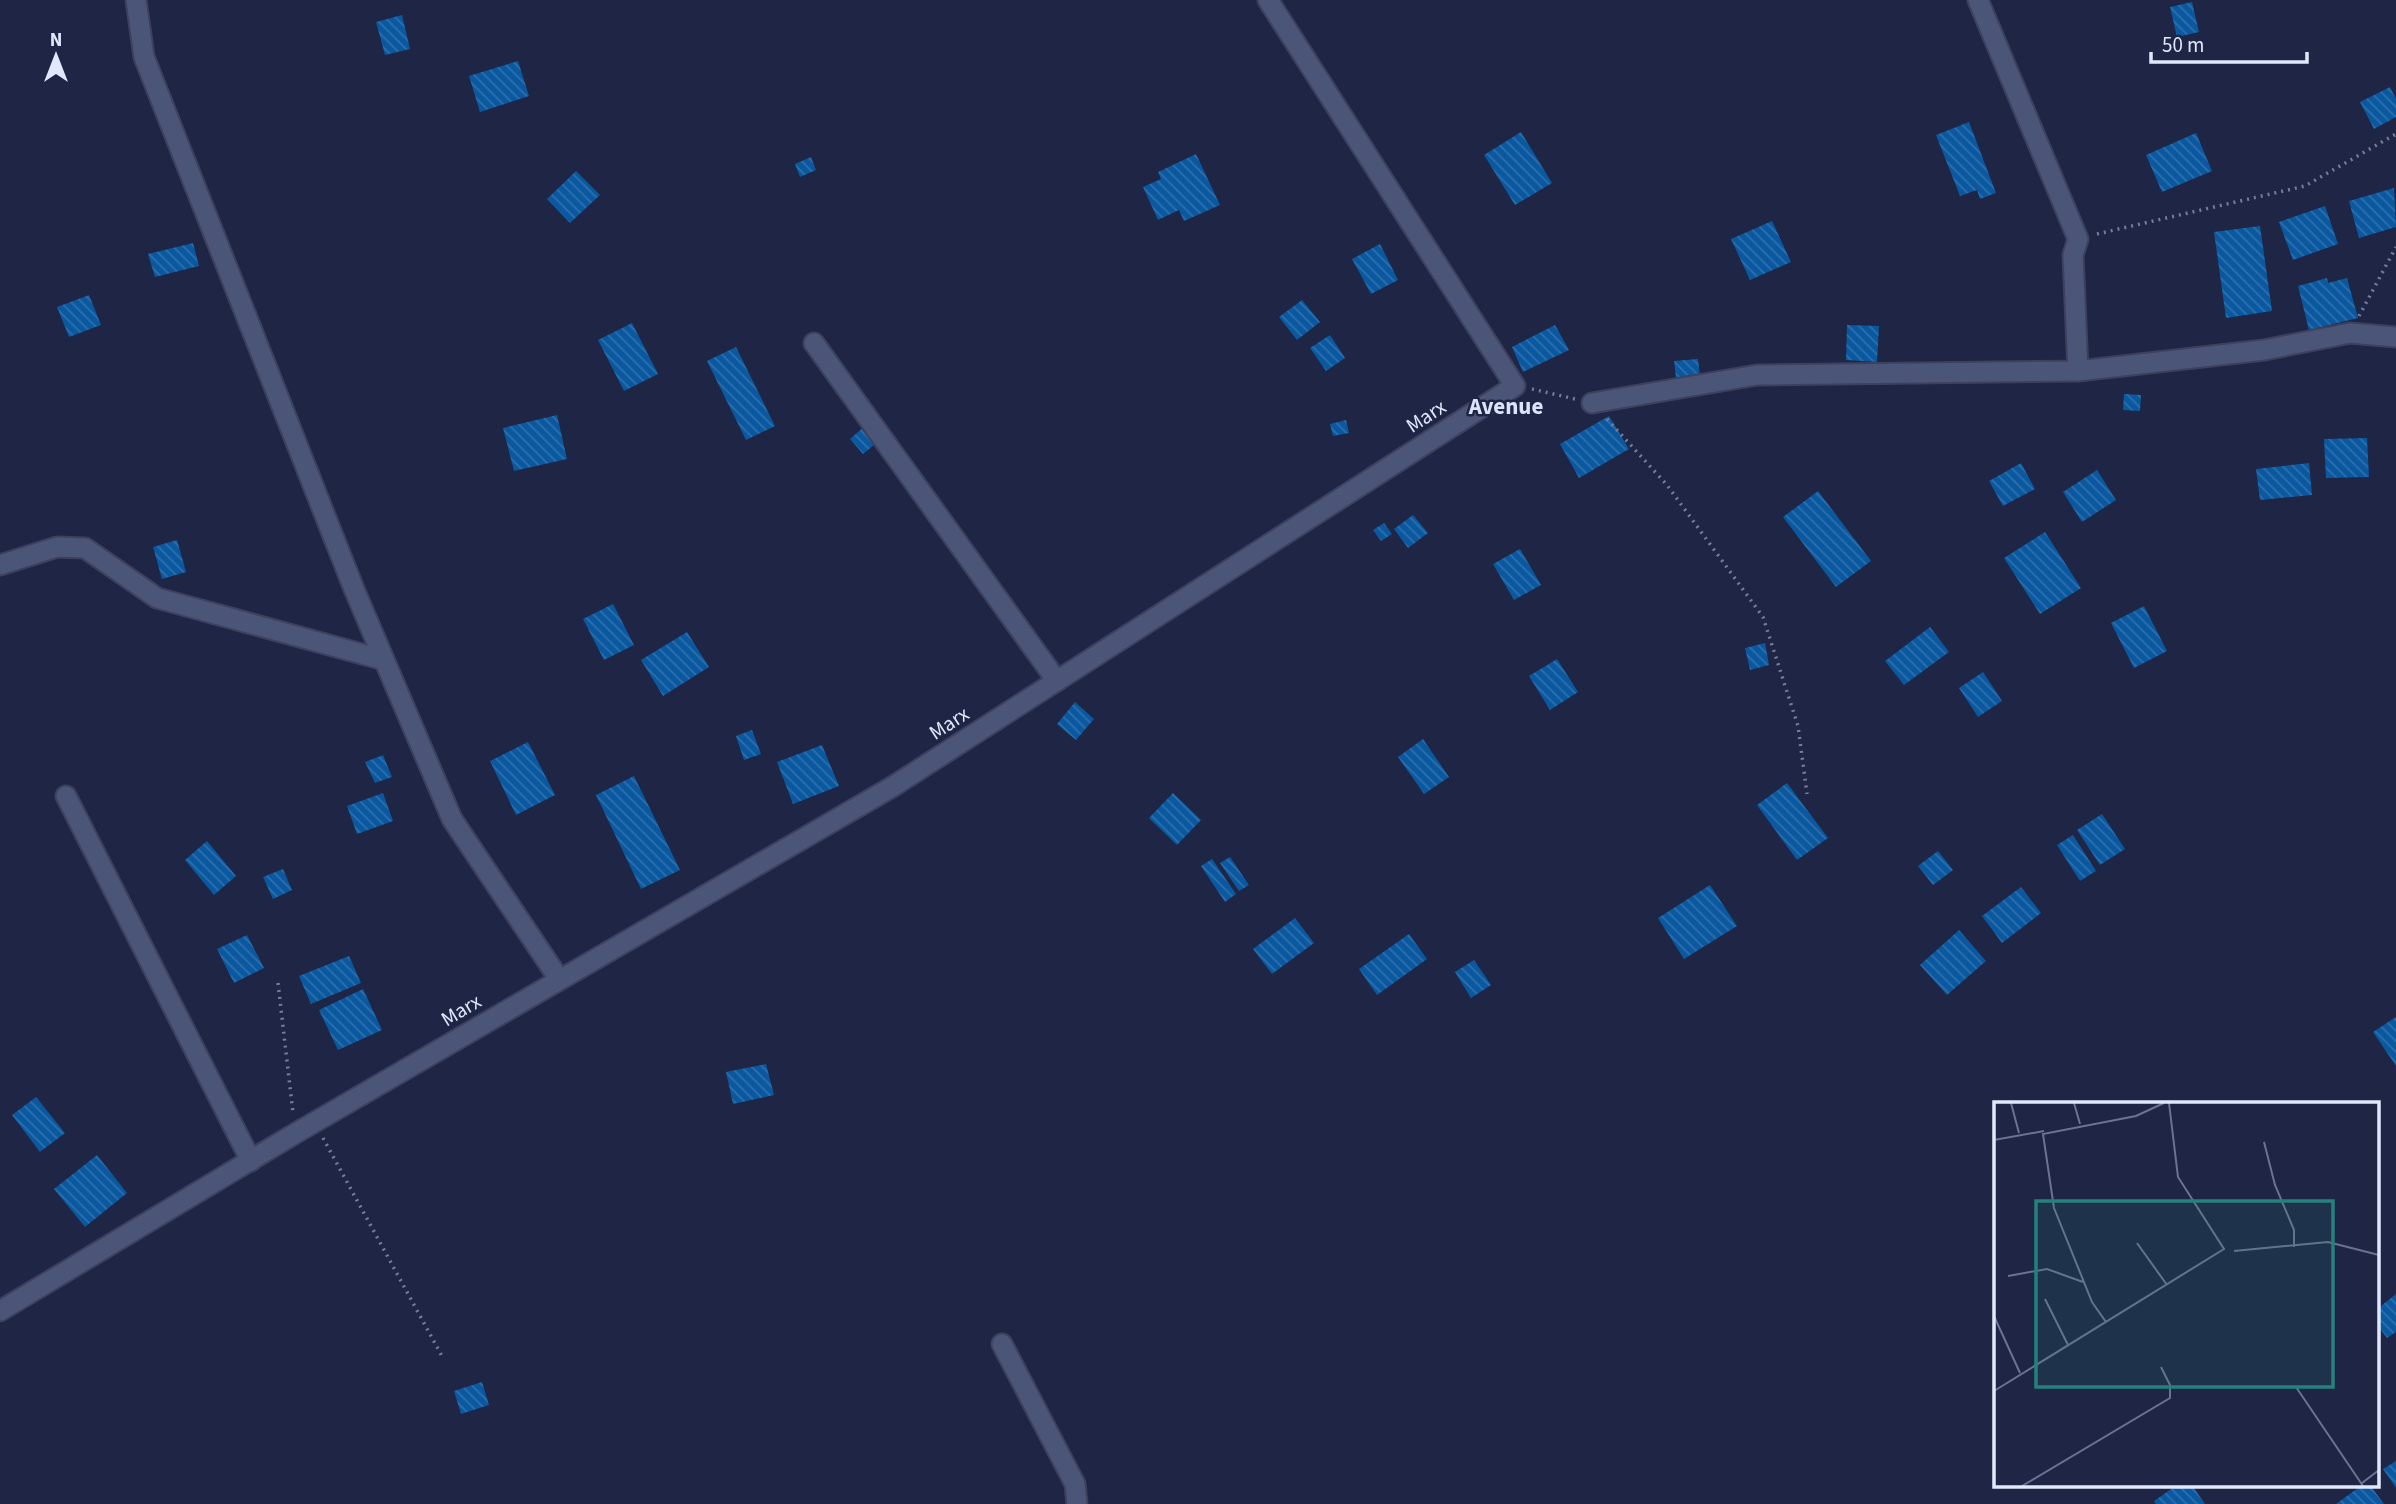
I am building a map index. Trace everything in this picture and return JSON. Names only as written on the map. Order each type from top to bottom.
[{"type":"street","points":[[136,0],[144,57],[384,660],[452,819],[559,979]]},
{"type":"street","points":[[1268,0],[1515,386]]},
{"type":"street","points":[[1978,0],[2078,239],[2073,255],[2078,371]]},
{"type":"street","points":[[1592,403],[1757,375],[2078,371],[2264,350],[2350,333],[2396,337]]},
{"type":"street","points":[[814,343],[1057,681]]},
{"type":"street","name":"Marx","points":[[0,1311],[296,1133],[892,787],[1515,386]]},
{"type":"street","points":[[0,565],[57,547],[85,548],[157,598],[384,660]]},
{"type":"street","points":[[66,796],[251,1161]]},
{"type":"street","points":[[1002,1344],[1074,1484],[1077,1504]]},
{"type":"path","points":[[2078,239],[2305,186],[2396,134]]},
{"type":"path","points":[[2350,333],[2396,247]]},
{"type":"path","points":[[1515,386],[1592,403],[1667,485],[1763,617],[1798,726],[1807,794]]},
{"type":"path","points":[[278,983],[296,1133]]},
{"type":"path","points":[[315,1124],[443,1358]]},
{"type":"building","points":[[2192,2],[2199,32],[2177,37],[2170,7]]},
{"type":"building","points":[[402,15],[410,49],[385,55],[376,22]]},
{"type":"building","points":[[518,61],[529,96],[480,112],[469,76]]},
{"type":"building","points":[[2390,87],[2396,99],[2396,117],[2374,129],[2360,102]]},
{"type":"building","points":[[1969,122],[1996,193],[1980,199],[1977,190],[1960,196],[1936,135]]},
{"type":"building","points":[[1521,132],[1552,183],[1515,205],[1484,155]]},
{"type":"building","points":[[2196,133],[2212,171],[2162,192],[2146,155]]},
{"type":"building","points":[[1196,154],[1220,205],[1184,221],[1179,210],[1158,220],[1143,187],[1161,179],[1158,172]]},
{"type":"building","points":[[811,157],[816,170],[800,177],[795,164]]},
{"type":"building","points":[[576,171],[600,195],[570,223],[547,199]]},
{"type":"building","points":[[2394,188],[2396,227],[2359,238],[2349,201]]},
{"type":"building","points":[[2325,206],[2338,244],[2293,260],[2279,222]]},
{"type":"building","points":[[1772,221],[1791,262],[1750,280],[1731,239]]},
{"type":"building","points":[[2260,226],[2272,311],[2226,318],[2214,232]]},
{"type":"building","points":[[193,243],[199,266],[155,277],[148,254]]},
{"type":"building","points":[[1380,244],[1398,280],[1371,294],[1352,259]]},
{"type":"building","points":[[2327,278],[2328,283],[2347,278],[2358,318],[2309,330],[2298,286]]},
{"type":"building","points":[[89,295],[101,325],[69,337],[57,307]]},
{"type":"building","points":[[1302,300],[1320,322],[1297,340],[1279,317]]},
{"type":"building","points":[[632,323],[658,374],[624,391],[598,340]]},
{"type":"building","points":[[1555,325],[1569,350],[1523,372],[1512,347]]},
{"type":"building","points":[[1847,325],[1879,326],[1877,362],[1846,360]]},
{"type":"building","points":[[1330,335],[1345,358],[1326,371],[1310,348]]},
{"type":"building","points":[[736,347],[775,426],[746,440],[707,361]]},
{"type":"building","points":[[1698,359],[1700,376],[1676,378],[1674,361]]},
{"type":"building","points":[[2124,394],[2141,395],[2140,411],[2123,410]]},
{"type":"building","points":[[557,415],[567,459],[514,471],[503,428]]},
{"type":"building","points":[[1609,416],[1629,449],[1579,478],[1560,444]]},
{"type":"building","points":[[873,419],[886,435],[863,454],[850,439]]},
{"type":"building","points":[[1346,420],[1349,433],[1333,436],[1330,424]]},
{"type":"building","points":[[2367,438],[2369,477],[2326,478],[2324,439]]},
{"type":"building","points":[[2021,463],[2035,489],[2003,506],[1989,481]]},
{"type":"building","points":[[2309,463],[2312,495],[2260,500],[2256,469]]},
{"type":"building","points":[[2097,470],[2116,500],[2082,522],[2063,492]]},
{"type":"building","points":[[1818,491],[1871,561],[1836,587],[1783,517]]},
{"type":"building","points":[[1413,515],[1428,533],[1408,548],[1394,529]]},
{"type":"building","points":[[1384,523],[1392,534],[1381,541],[1373,530]]},
{"type":"building","points":[[2045,532],[2081,588],[2040,614],[2004,558]]},
{"type":"building","points":[[177,540],[186,572],[162,579],[153,547]]},
{"type":"building","points":[[1520,549],[1541,585],[1514,600],[1493,564]]},
{"type":"building","points":[[613,604],[634,645],[604,660],[583,619]]},
{"type":"building","points":[[2144,606],[2167,651],[2134,668],[2111,623]]},
{"type":"building","points":[[1930,627],[1949,652],[1904,685],[1885,661]]},
{"type":"building","points":[[687,632],[709,667],[663,696],[641,660]]},
{"type":"building","points":[[1765,643],[1769,665],[1750,670],[1745,648]]},
{"type":"building","points":[[1557,659],[1578,692],[1550,710],[1529,676]]},
{"type":"building","points":[[1983,672],[2002,701],[1978,717],[1959,688]]},
{"type":"building","points":[[1075,702],[1094,719],[1076,740],[1057,724]]},
{"type":"building","points":[[752,730],[761,754],[744,760],[736,736]]},
{"type":"building","points":[[1423,739],[1449,777],[1424,794],[1398,757]]},
{"type":"building","points":[[528,742],[555,795],[516,815],[490,761]]},
{"type":"building","points":[[822,745],[839,786],[793,804],[777,762]]},
{"type":"building","points":[[383,755],[392,777],[375,783],[365,762]]},
{"type":"building","points":[[634,776],[680,870],[641,889],[596,795]]},
{"type":"building","points":[[1787,783],[1828,838],[1797,860],[1757,805]]},
{"type":"building","points":[[383,793],[393,821],[357,834],[347,806]]},
{"type":"building","points":[[1173,793],[1201,820],[1177,845],[1149,818]]},
{"type":"building","points":[[2102,814],[2125,849],[2100,865],[2077,830]]},
{"type":"building","points":[[2073,835],[2096,871],[2080,881],[2057,845]]},
{"type":"building","points":[[207,841],[236,876],[214,895],[185,860]]},
{"type":"building","points":[[1938,851],[1953,870],[1933,885],[1918,866]]},
{"type":"building","points":[[1230,857],[1249,885],[1239,891],[1220,863]]},
{"type":"building","points":[[1212,859],[1236,894],[1225,902],[1201,866]]},
{"type":"building","points":[[283,869],[292,890],[273,899],[263,877]]},
{"type":"building","points":[[1710,885],[1737,926],[1684,959],[1658,918]]},
{"type":"building","points":[[2021,887],[2041,913],[2002,943],[1982,916]]},
{"type":"building","points":[[1295,918],[1314,943],[1272,974],[1253,949]]},
{"type":"building","points":[[1959,930],[1986,961],[1947,995],[1920,965]]},
{"type":"building","points":[[1409,934],[1427,959],[1377,995],[1359,969]]},
{"type":"building","points":[[247,935],[264,968],[234,983],[217,949]]},
{"type":"building","points":[[349,956],[361,983],[311,1004],[299,976]]},
{"type":"building","points":[[1474,960],[1491,985],[1471,998],[1455,972]]},
{"type":"building","points":[[363,989],[382,1030],[338,1050],[319,1010]]},
{"type":"building","points":[[2396,1017],[2396,1066],[2373,1032]]},
{"type":"building","points":[[766,1064],[774,1095],[733,1104],[726,1072]]},
{"type":"building","points":[[36,1097],[65,1133],[40,1152],[12,1115]]},
{"type":"building","points":[[97,1155],[127,1193],[85,1227],[54,1189]]},
{"type":"building","points":[[2396,1294],[2396,1332],[2387,1338],[2378,1326],[2378,1308]]},
{"type":"building","points":[[482,1382],[489,1405],[461,1414],[454,1391]]},
{"type":"building","points":[[2396,1461],[2396,1488],[2383,1469]]},
{"type":"building","points":[[2176,1486],[2193,1486],[2205,1504],[2156,1504],[2154,1501]]},
{"type":"building","points":[[2361,1486],[2371,1486],[2384,1504],[2336,1504]]},
{"type":"district","name":"Avenue","points":[[1506,406]]}]
